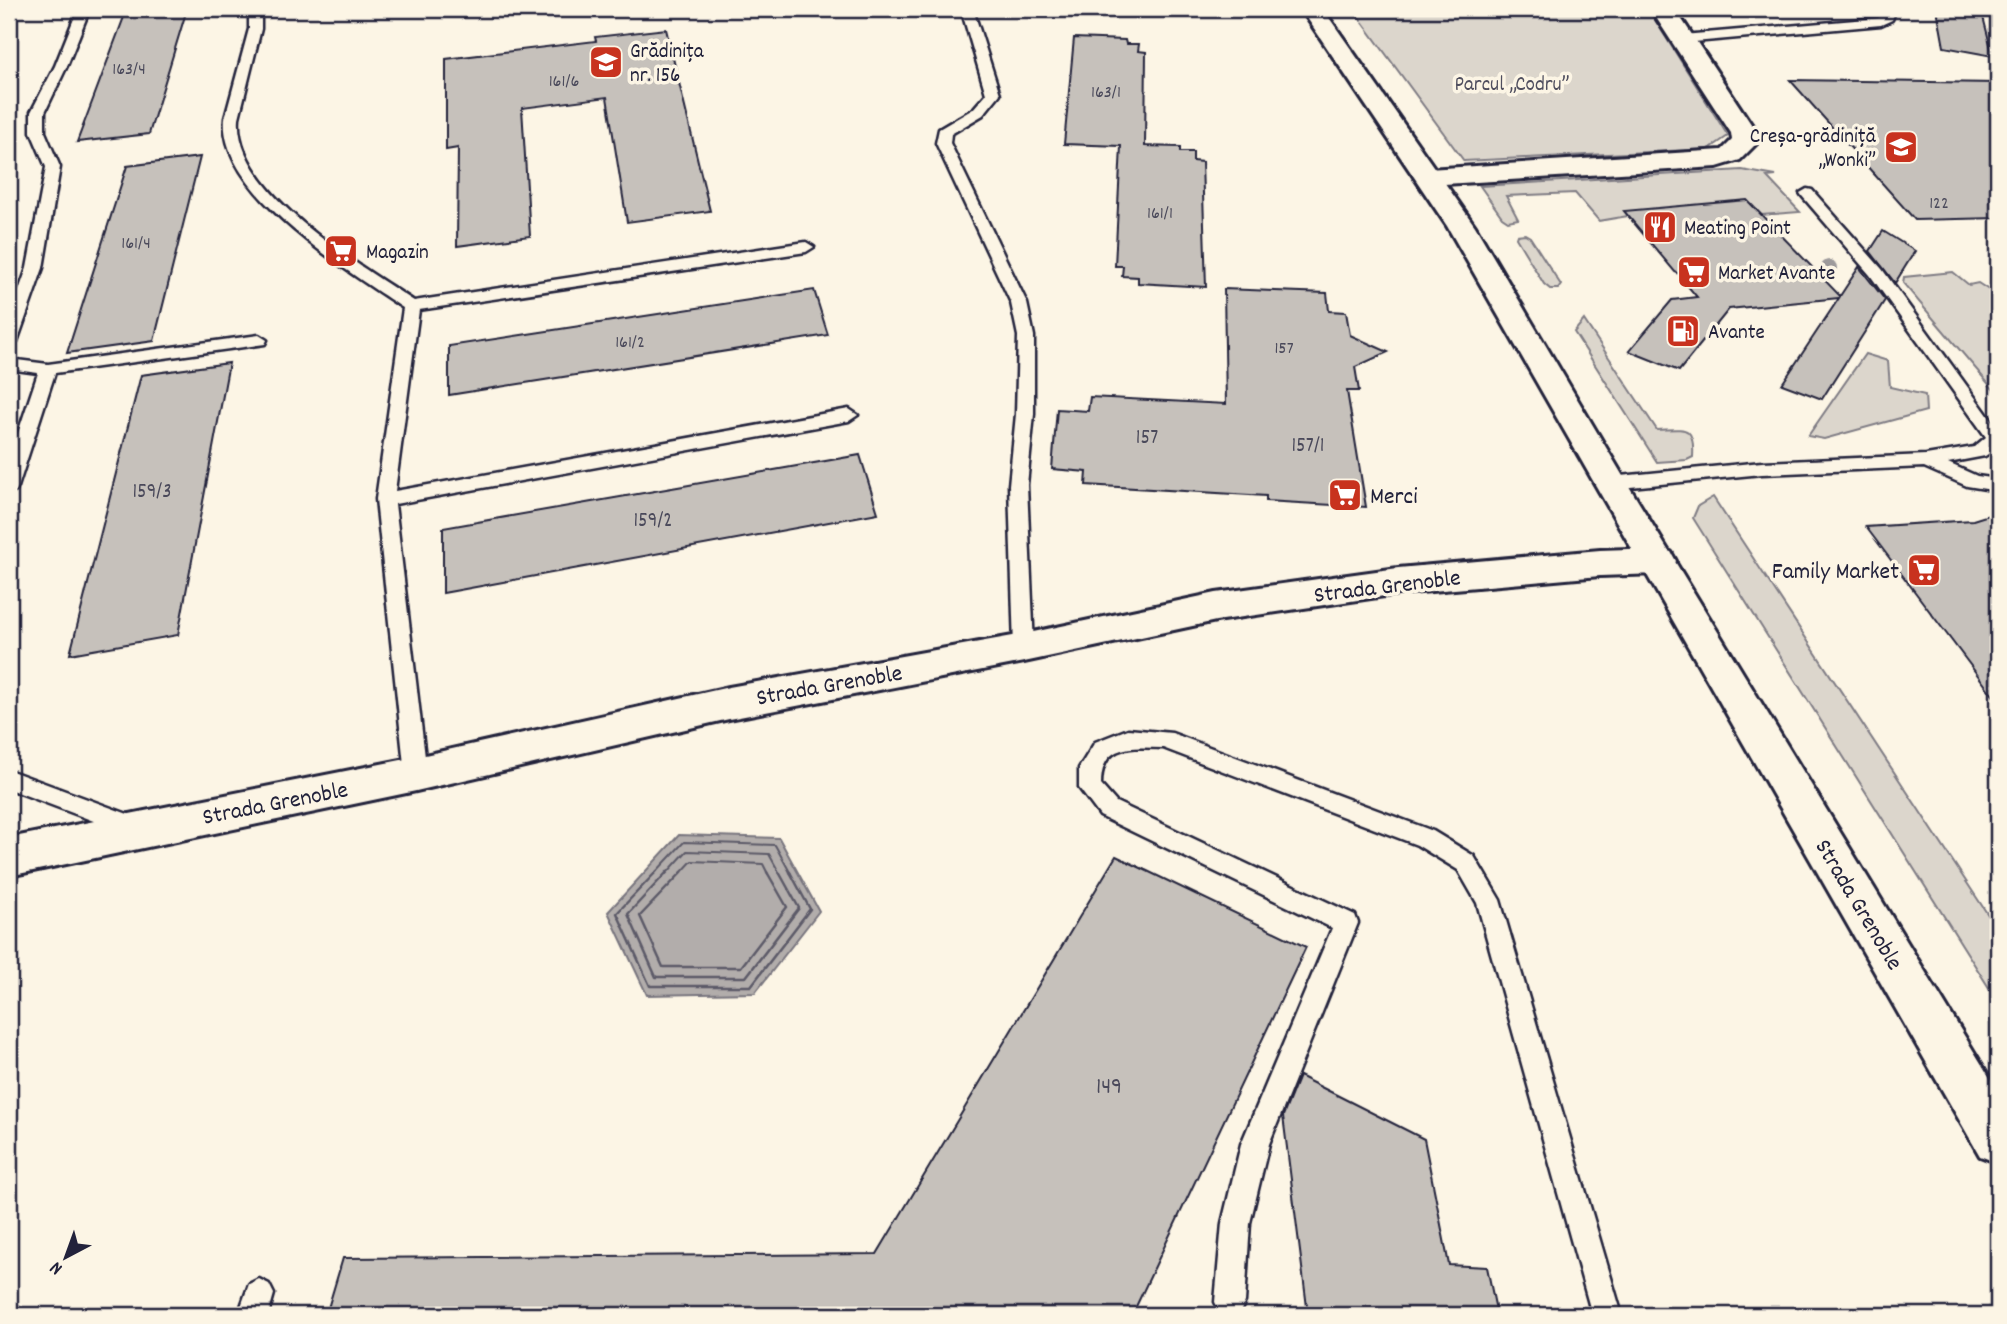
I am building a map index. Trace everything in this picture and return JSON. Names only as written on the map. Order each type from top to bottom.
[{"type":"street","name":"Strada Grenoble","points":[[1312,9],[1461,226],[1610,484],[1998,1138]]},
{"type":"street","points":[[1427,177],[1717,159],[1731,155],[1745,142],[1737,120],[1666,16],[1664,9]]},
{"type":"street","name":"Strada Grenoble","points":[[9,857],[416,774],[729,703],[1024,648],[1216,607],[1398,581],[1600,563],[1658,561]]},
{"type":"lane","points":[[9,342],[35,268],[53,167],[37,132],[38,112],[61,66],[81,16],[80,9]]},
{"type":"lane","points":[[248,9],[255,15],[255,29],[231,125],[234,149],[248,176],[286,214],[411,306],[806,247]]},
{"type":"lane","points":[[967,9],[993,94],[987,106],[976,115],[944,132],[943,143],[1019,303],[1026,336],[1025,414],[1018,485],[1024,648]]},
{"type":"lane","points":[[1683,39],[1881,21],[1888,17],[1890,9]]},
{"type":"lane","points":[[1610,484],[1762,468],[1926,461],[1979,452],[1990,445],[1995,437],[1876,272],[1807,193]]},
{"type":"lane","points":[[411,306],[385,499],[416,774]]},
{"type":"lane","points":[[9,364],[48,369],[259,340]]},
{"type":"lane","points":[[9,487],[48,369]]},
{"type":"lane","points":[[385,499],[849,415]]},
{"type":"lane","points":[[1926,461],[1974,482],[1998,485]]},
{"type":"lane","points":[[1230,1302],[1236,1223],[1255,1143],[1346,923],[1108,809],[1090,788],[1090,768],[1103,748],[1128,738],[1164,739],[1425,838],[1466,863],[1488,900],[1607,1315]]},
{"type":"lane","points":[[9,779],[141,829]]},
{"type":"green space","name":"Parcul „Codru”","points":[[1353,9],[1648,9],[1728,136],[1709,149],[1464,161]]},
{"type":"green space","points":[[1742,170],[1776,176],[1767,177],[1800,212],[1761,215],[1625,211],[1628,216],[1599,221],[1575,193],[1506,196],[1518,219],[1508,221],[1502,217],[1480,186]]},
{"type":"green space","points":[[1525,234],[1530,237],[1561,285],[1558,289],[1550,289],[1544,284],[1516,238],[1517,235]]},
{"type":"green space","points":[[1953,272],[1969,285],[1978,283],[1998,296],[1998,395],[1903,283],[1904,277]]},
{"type":"green space","points":[[1584,320],[1657,430],[1681,429],[1690,434],[1693,457],[1687,460],[1657,462],[1574,332]]},
{"type":"green space","points":[[1865,354],[1888,361],[1890,387],[1925,395],[1926,411],[1824,439],[1808,436]]},
{"type":"green space","points":[[1713,497],[1998,930],[1998,1002],[1693,518],[1698,506]]},
{"type":"water","points":[[679,835],[779,838],[819,911],[755,993],[647,995],[608,912]]},
{"type":"building","points":[[127,9],[187,9],[149,134],[77,142]]},
{"type":"building","points":[[1937,9],[1981,9],[1993,56],[1944,47]]},
{"type":"building","points":[[666,29],[710,211],[627,222],[607,97],[522,108],[530,236],[457,246],[458,148],[446,150],[446,59],[596,41],[595,37]]},
{"type":"building","points":[[1074,38],[1125,40],[1126,44],[1139,44],[1138,51],[1146,52],[1145,146],[1180,147],[1180,152],[1193,152],[1193,161],[1202,162],[1206,287],[1138,283],[1138,277],[1122,276],[1123,266],[1115,266],[1121,146],[1064,144]]},
{"type":"building","name":"Creșa-grădiniță „Wonki”","points":[[1790,80],[1998,83],[1998,218],[1915,220]]},
{"type":"building","points":[[200,157],[154,341],[67,353],[127,166]]},
{"type":"building","points":[[1747,200],[1840,296],[1859,267],[1885,300],[1822,399],[1782,384],[1839,298],[1729,309],[1679,371],[1629,351],[1672,300],[1697,297],[1686,284],[1690,279],[1675,272],[1624,211]]},
{"type":"building","points":[[1883,231],[1915,251],[1895,283],[1870,251]]},
{"type":"building","points":[[1224,289],[1327,293],[1329,311],[1346,312],[1350,335],[1388,352],[1355,367],[1359,391],[1347,391],[1366,507],[1266,501],[1266,496],[1086,485],[1087,472],[1052,469],[1057,409],[1088,411],[1090,397],[1226,404]]},
{"type":"building","points":[[814,290],[828,335],[449,395],[449,346]]},
{"type":"building","points":[[229,363],[178,635],[70,654],[141,375]]},
{"type":"building","points":[[860,455],[878,513],[443,593],[443,528]]},
{"type":"building","points":[[1998,512],[1998,702],[1866,527],[1973,520]]},
{"type":"building","points":[[1116,856],[1306,947],[1132,1315],[326,1315],[343,1258],[877,1254]]},
{"type":"building","points":[[1299,1076],[1424,1139],[1449,1265],[1487,1267],[1497,1315],[1308,1315],[1283,1116]]},
{"type":"place","name":"Grădinița nr. 156","points":[[606,62]]},
{"type":"place","name":"Creșa-grădiniță „Wonki”","points":[[1901,147]]},
{"type":"place","name":"Meating Point","points":[[1660,227]]},
{"type":"place","name":"Magazin","points":[[341,251]]},
{"type":"place","name":"Market Avante","points":[[1694,272]]},
{"type":"place","name":"Avante","points":[[1683,331]]},
{"type":"place","name":"Merci","points":[[1345,495]]},
{"type":"place","name":"Family Market","points":[[1924,570]]}]
